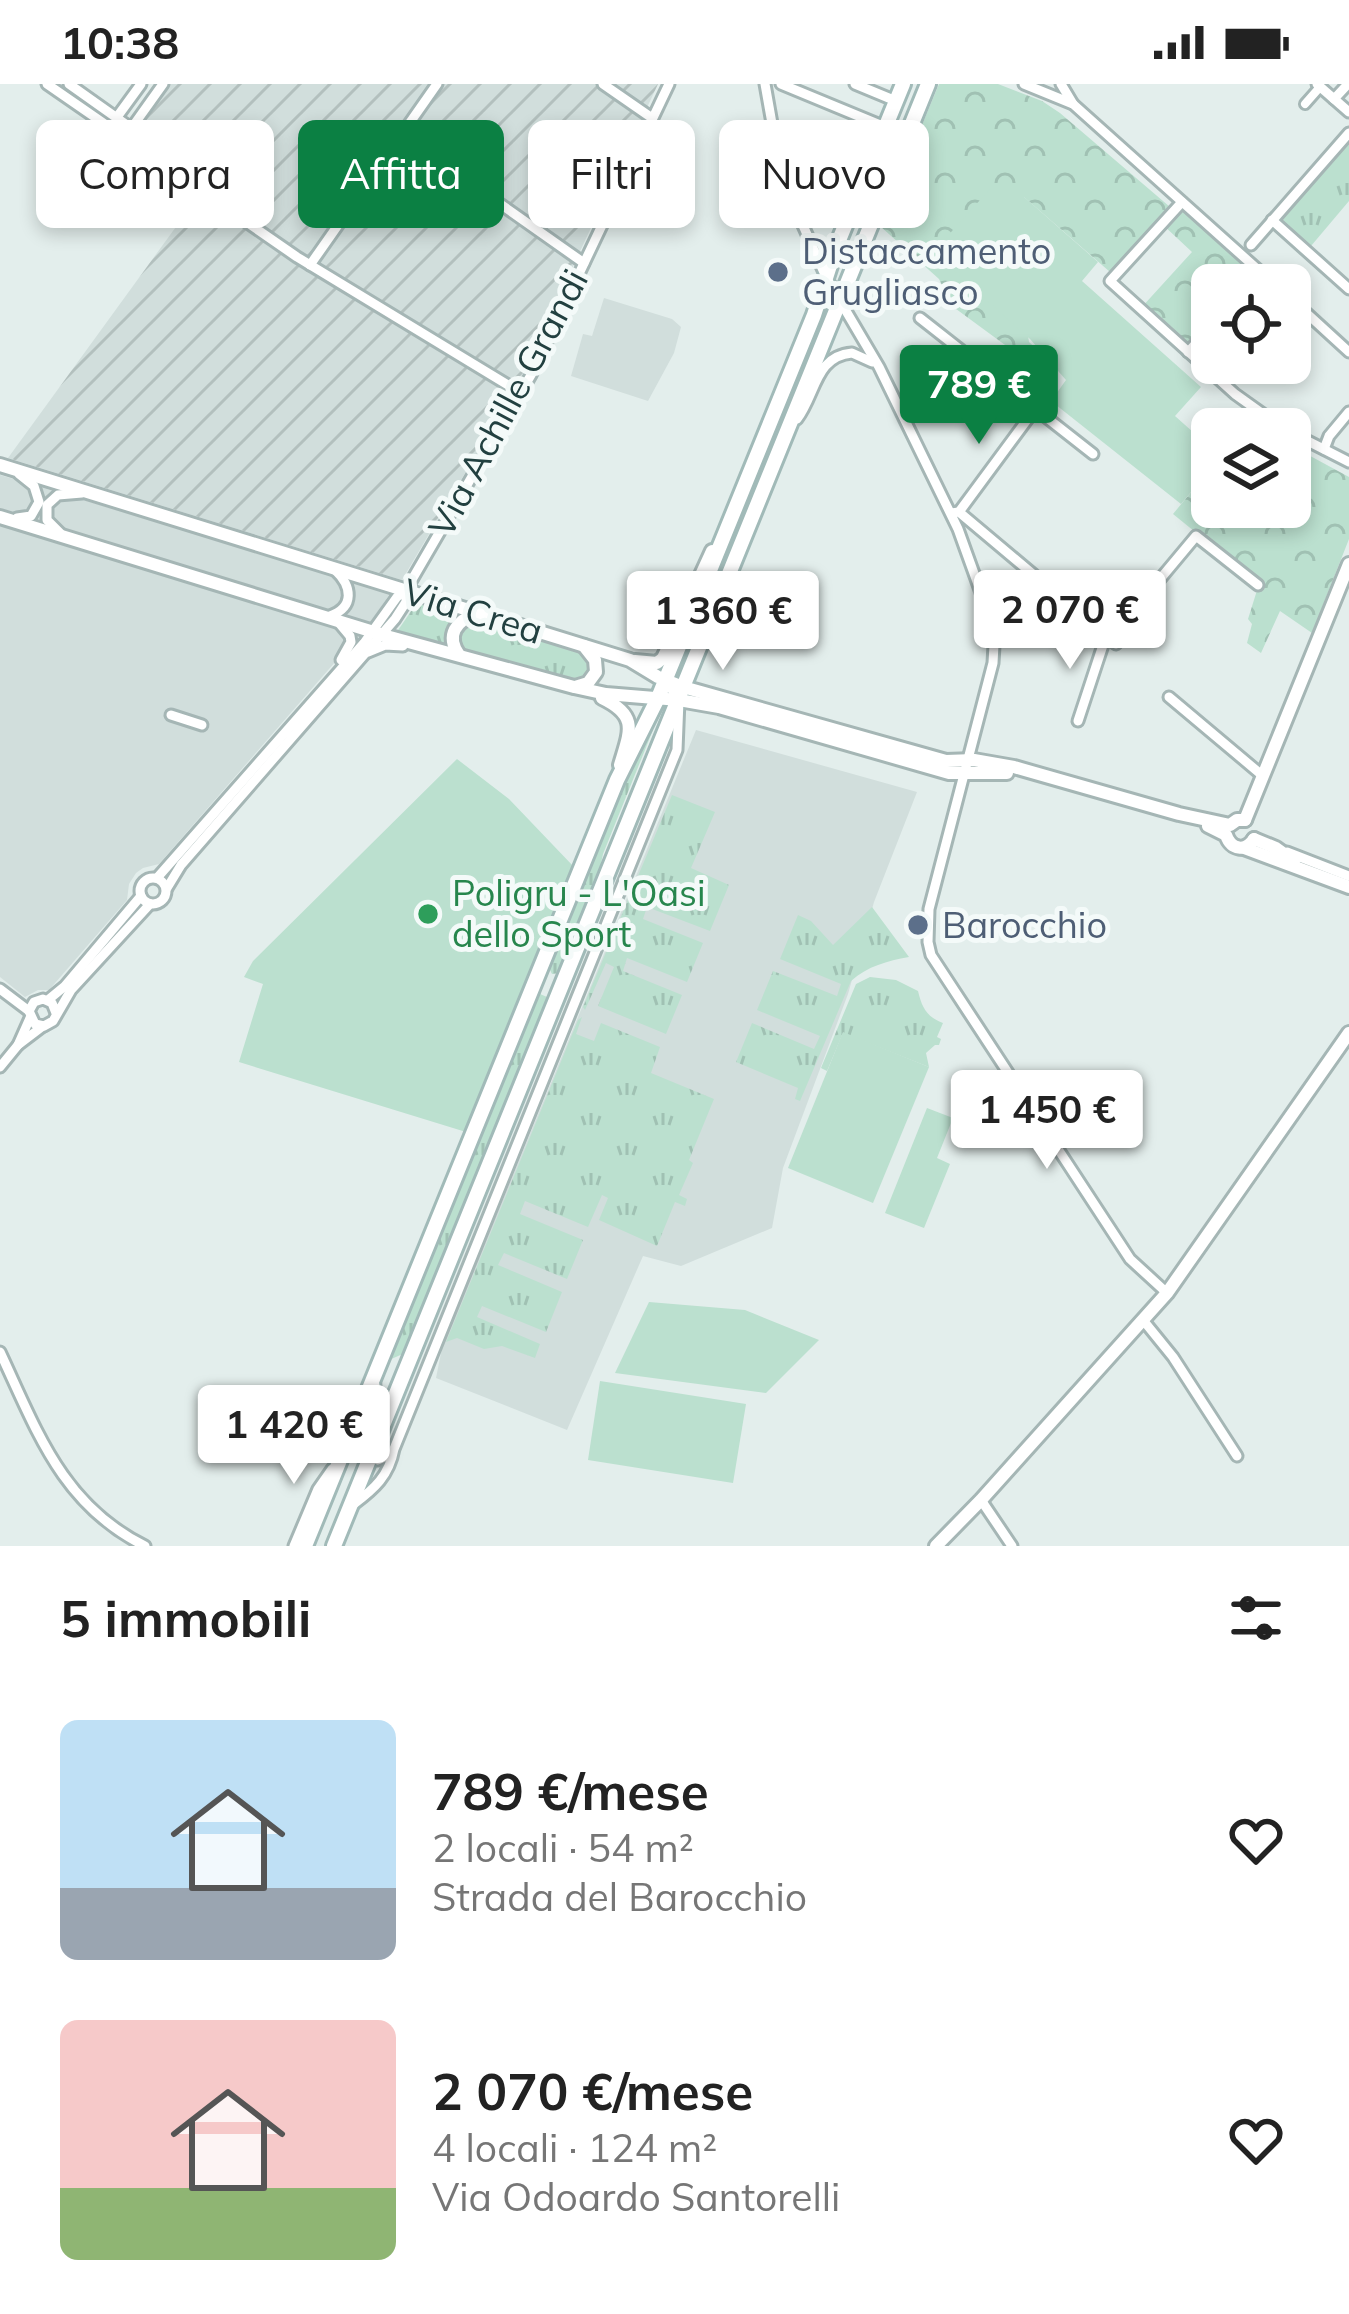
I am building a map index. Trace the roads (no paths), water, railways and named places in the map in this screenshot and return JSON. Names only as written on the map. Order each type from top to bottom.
[{"type":"main road","points":[[888,120],[903,84]]},
{"type":"main road","points":[[334,1546],[928,84]]},
{"type":"main road","points":[[305,1546],[617,780],[656,703],[814,315],[845,228]]},
{"type":"main road","points":[[537,976],[561,986]]},
{"type":"street","points":[[47,84],[108,120]]},
{"type":"street","points":[[69,84],[119,120]]},
{"type":"street","points":[[117,117],[141,84]]},
{"type":"street","points":[[137,120],[163,84]]},
{"type":"street","points":[[411,120],[437,84]]},
{"type":"street","points":[[603,84],[652,118]]},
{"type":"street","name":"Via Achille Grandi","points":[[376,633],[521,393],[669,84]]},
{"type":"street","points":[[765,84],[771,120]]},
{"type":"street","points":[[782,84],[868,120]]},
{"type":"street","points":[[855,84],[896,101]]},
{"type":"street","points":[[1024,84],[1073,104],[1252,264]]},
{"type":"street","points":[[1334,99],[1348,84]]},
{"type":"street","points":[[1051,95],[1064,85],[1073,104]]},
{"type":"street","points":[[1305,104],[1318,86],[1349,112]]},
{"type":"street","points":[[1251,245],[1349,133]]},
{"type":"street","points":[[1182,202],[1110,281],[1255,408]]},
{"type":"street","points":[[504,207],[584,263]]},
{"type":"street","points":[[1272,220],[1349,289]]},
{"type":"street","points":[[258,228],[310,266],[521,393]]},
{"type":"street","points":[[310,266],[336,228]]},
{"type":"street","points":[[804,228],[826,277],[880,367],[955,513],[994,645],[929,909],[932,956],[1130,1259],[1167,1293]]},
{"type":"street","points":[[1311,316],[1348,347]]},
{"type":"street","points":[[920,318],[1093,454]]},
{"type":"street","points":[[1188,352],[1191,349]]},
{"type":"street","points":[[786,432],[802,412],[829,359],[852,353],[880,367]]},
{"type":"street","points":[[955,513],[1035,409]]},
{"type":"street","points":[[1324,449],[1349,412]]},
{"type":"street","points":[[1311,442],[1349,462]]},
{"type":"street","name":"Via Crea","points":[[7,468],[630,660],[681,693],[719,707],[949,772],[1000,764],[1228,830]]},
{"type":"street","name":"Via Crea","points":[[0,516],[26,518],[39,502],[34,486],[7,468]]},
{"type":"street","points":[[66,537],[50,525],[47,505],[58,495],[88,493]]},
{"type":"street","points":[[955,513],[1111,640]]},
{"type":"street","name":"Via Crea","points":[[0,516],[376,633],[606,694],[643,709],[681,693]]},
{"type":"street","points":[[630,660],[657,663],[663,658],[706,562],[724,536]]},
{"type":"street","points":[[1078,722],[1111,640],[1196,536],[1258,585]]},
{"type":"street","name":"Via Crea","points":[[330,618],[344,608],[349,595],[346,582],[333,568]]},
{"type":"street","points":[[1245,820],[1348,571]]},
{"type":"street","points":[[460,656],[452,642],[454,628],[460,620],[478,613]]},
{"type":"street","points":[[312,703],[318,686],[351,646],[350,636],[330,618]]},
{"type":"street","points":[[145,900],[140,888],[144,880],[157,878],[364,655],[376,633]]},
{"type":"street","points":[[145,900],[163,901],[181,865],[312,703],[376,633]]},
{"type":"street","name":"Via Crea","points":[[364,655],[386,645],[428,648]]},
{"type":"street","points":[[574,687],[588,683],[596,673],[595,660],[584,645]]},
{"type":"street","points":[[591,691],[619,706],[628,722],[617,780]]},
{"type":"street","points":[[349,1507],[388,1470],[677,750],[681,693]]},
{"type":"street","points":[[1169,697],[1263,776]]},
{"type":"street","points":[[171,715],[202,725]]},
{"type":"street","points":[[1249,843],[1254,830],[1245,820],[1237,820],[1228,830],[1230,844],[1276,848],[1349,876]]},
{"type":"street","points":[[1249,843],[1349,887]]},
{"type":"street","points":[[1276,848],[1312,872]]},
{"type":"street","points":[[157,878],[166,888]]},
{"type":"street","points":[[18,1045],[36,1000],[48,1000],[65,986],[145,900]]},
{"type":"street","points":[[2,1060],[52,1022],[71,990],[145,900]]},
{"type":"street","points":[[0,988],[37,1025],[44,1026]]},
{"type":"street","points":[[48,1000],[56,1013]]},
{"type":"street","points":[[936,1546],[1167,1293],[1349,1033]]},
{"type":"street","points":[[1143,1320],[1173,1357],[1237,1456]]},
{"type":"street","points":[[0,1352],[59,1472],[98,1515],[146,1546]]},
{"type":"street","points":[[377,1369],[374,1401],[360,1446],[369,1457],[383,1460],[394,1449]]},
{"type":"street","points":[[294,1546],[318,1489],[342,1455]]},
{"type":"street","points":[[981,1500],[1012,1546]]},
{"type":"place","name":"Distaccamento Grugliasco","points":[[778,272]]},
{"type":"place","name":"Poligru - L'Oasi dello Sport","points":[[428,914]]},
{"type":"place","name":"Barocchio","points":[[918,925]]}]
